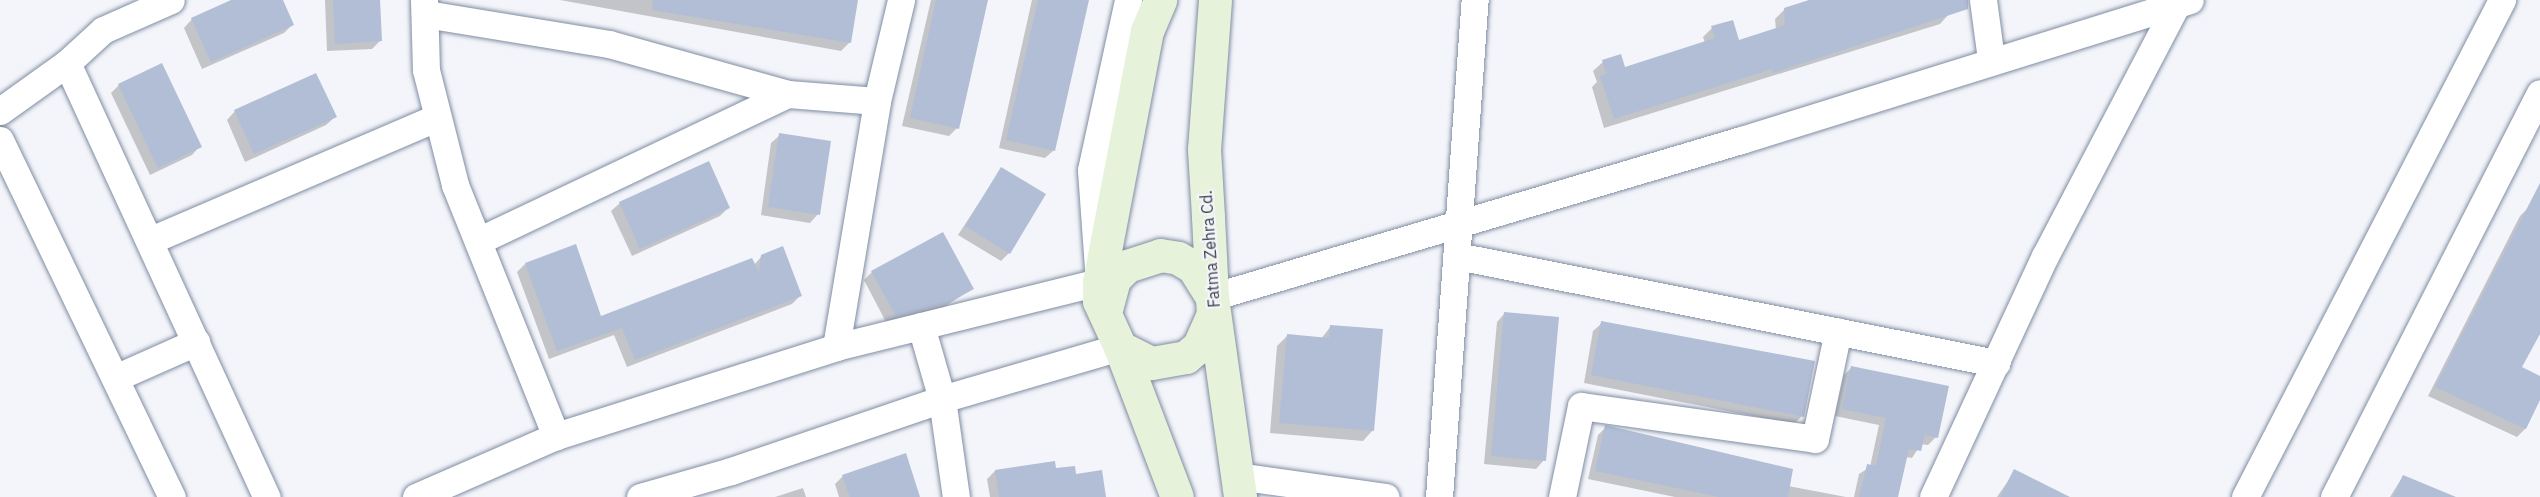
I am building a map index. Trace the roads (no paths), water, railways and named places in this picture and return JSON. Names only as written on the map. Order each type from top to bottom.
[{"type":"main road","points":[[1160,0],[1147,31],[1102,297],[1107,326],[1120,347],[1177,497]]},
{"type":"main road","name":"Fatma Zehra Cd.","points":[[1215,0],[1204,149],[1212,297],[1239,487]]},
{"type":"main road","points":[[1102,297],[1114,279],[1134,262],[1160,255],[1193,267],[1212,297],[1209,331],[1186,357],[1151,363],[1120,347]]},
{"type":"street","points":[[0,111],[67,63],[103,30],[171,0]]},
{"type":"street","points":[[836,347],[877,101],[901,0]]},
{"type":"street","points":[[416,497],[556,436],[836,347],[921,326],[1102,297],[1091,170],[1128,0]]},
{"type":"street","points":[[1439,497],[1475,0]]},
{"type":"street","points":[[1983,0],[1990,60]]},
{"type":"street","points":[[2245,497],[2502,0]]},
{"type":"street","points":[[1212,297],[1741,140],[2182,1]]},
{"type":"street","points":[[1934,497],[2050,246],[2182,1]]},
{"type":"street","points":[[556,436],[455,185],[435,118],[426,70],[425,7],[609,44],[788,93],[877,101]]},
{"type":"street","points":[[67,63],[151,240],[267,497]]},
{"type":"street","points":[[478,241],[788,93]]},
{"type":"street","points":[[2334,497],[2540,93]]},
{"type":"street","points":[[151,240],[435,118]]},
{"type":"street","points":[[0,140],[172,497]]},
{"type":"street","points":[[1457,256],[1996,363]]},
{"type":"street","points":[[921,326],[942,399],[956,497]]},
{"type":"street","points":[[1562,497],[1581,406],[1815,439],[1838,332]]},
{"type":"street","points":[[115,378],[196,342]]},
{"type":"street","points":[[640,497],[732,471],[942,399],[1120,347]]},
{"type":"street","points":[[1239,487],[1386,497]]}]
